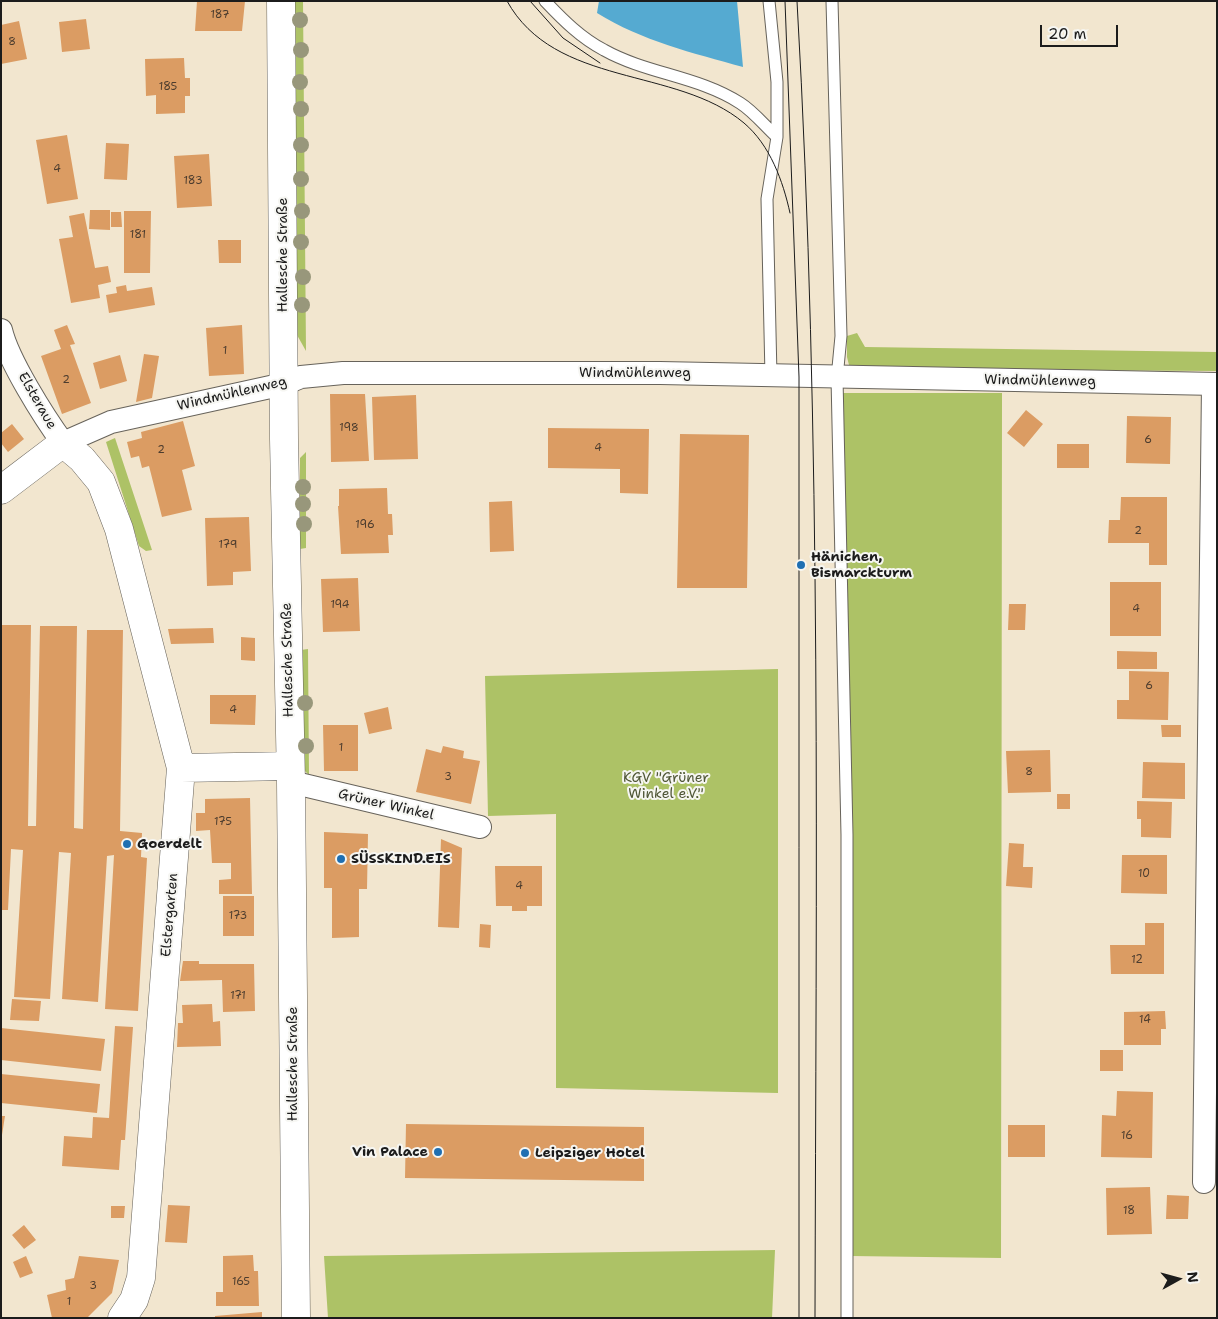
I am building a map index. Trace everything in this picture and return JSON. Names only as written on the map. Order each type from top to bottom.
[{"type":"street","name":"Hallesche Straße","points":[[281,1],[296,1318]]},
{"type":"street","name":"Elsteraue","points":[[1,330],[3,338],[22,375],[48,422],[63,443]]},
{"type":"street","name":"Windmühlenweg","points":[[63,443],[111,422],[284,384],[301,377],[343,374],[660,373],[1215,384]]},
{"type":"street","points":[[1204,1182],[1215,384]]},
{"type":"street","points":[[1,490],[63,443]]},
{"type":"street","name":"Elstergarten","points":[[63,443],[82,459],[101,482],[119,529],[181,768],[141,1278],[134,1300],[122,1318]]},
{"type":"street","name":"Grüner Winkel","points":[[181,768],[290,774],[480,828]]},
{"type":"lane","points":[[545,1],[570,27],[604,50],[646,67],[707,86],[741,104],[777,137]]},
{"type":"lane","points":[[769,1],[777,82],[777,137],[767,199],[771,376]]},
{"type":"lane","points":[[832,1],[841,336],[837,378],[847,835],[847,1318]]},
{"type":"green space","points":[[295,1],[303,1],[306,351],[297,335]]},
{"type":"green space","points":[[857,333],[865,347],[1217,352],[1217,371],[850,369],[847,357],[847,336]]},
{"type":"green space","points":[[842,393],[1002,393],[1001,1258],[851,1256]]},
{"type":"green space","points":[[115,438],[152,550],[146,551],[139,546],[106,442]]},
{"type":"green space","points":[[306,452],[306,548],[300,549],[300,458]]},
{"type":"green space","points":[[308,649],[309,775],[304,770],[301,650]]},
{"type":"green space","name":"KGV \"Grüner Winkel e.V.\"","points":[[778,669],[778,1093],[556,1088],[556,814],[488,816],[485,676]]},
{"type":"green space","points":[[775,1250],[772,1318],[328,1318],[324,1256]]},
{"type":"water","points":[[599,1],[737,1],[743,67],[650,39],[614,23],[597,13]]},
{"type":"building","points":[[197,1],[245,1],[242,31],[195,31]]},
{"type":"building","points":[[86,19],[90,49],[62,52],[59,22]]},
{"type":"building","points":[[19,21],[27,59],[1,64],[1,25]]},
{"type":"building","points":[[184,58],[185,78],[190,78],[190,96],[185,96],[185,113],[156,114],[156,95],[146,96],[145,59]]},
{"type":"building","points":[[67,135],[78,199],[47,204],[36,140]]},
{"type":"building","points":[[106,143],[129,144],[127,180],[104,179]]},
{"type":"building","points":[[209,154],[212,206],[177,208],[174,156]]},
{"type":"building","points":[[90,210],[110,210],[110,230],[89,229]]},
{"type":"building","points":[[124,211],[151,211],[150,273],[124,273]]},
{"type":"building","points":[[111,212],[121,212],[122,227],[111,227]]},
{"type":"building","points":[[84,213],[95,268],[108,266],[111,282],[98,285],[100,298],[71,303],[59,239],[73,237],[69,216]]},
{"type":"building","points":[[218,240],[241,240],[241,263],[219,263]]},
{"type":"building","points":[[126,285],[127,291],[152,287],[155,305],[109,313],[106,295],[117,293],[116,287]]},
{"type":"building","points":[[67,325],[75,344],[70,345],[91,403],[62,414],[41,356],[61,349],[54,330]]},
{"type":"building","points":[[242,325],[244,374],[209,376],[206,328]]},
{"type":"building","points":[[144,354],[159,356],[152,398],[136,402]]},
{"type":"building","points":[[120,355],[127,381],[100,389],[93,363]]},
{"type":"building","points":[[330,394],[365,394],[369,461],[331,462]]},
{"type":"building","points":[[416,395],[418,459],[374,460],[372,397]]},
{"type":"building","points":[[1026,410],[1043,424],[1024,447],[1007,433]]},
{"type":"building","points":[[1127,416],[1171,417],[1170,464],[1126,463]]},
{"type":"building","points":[[183,421],[195,466],[182,470],[192,510],[162,517],[149,466],[142,468],[139,456],[131,458],[127,442],[142,438],[141,432]]},
{"type":"building","points":[[12,424],[24,439],[8,452],[1,443],[1,433]]},
{"type":"building","points":[[548,428],[649,429],[648,494],[620,493],[620,469],[548,468]]},
{"type":"building","points":[[680,434],[749,435],[747,588],[677,588]]},
{"type":"building","points":[[1057,444],[1089,444],[1089,468],[1057,468]]},
{"type":"building","points":[[387,488],[388,514],[392,514],[393,535],[388,535],[389,553],[341,554],[338,506],[339,489]]},
{"type":"building","points":[[1121,497],[1167,497],[1167,565],[1149,565],[1149,543],[1108,543],[1109,520],[1120,520]]},
{"type":"building","points":[[512,501],[514,551],[490,552],[489,502]]},
{"type":"building","points":[[249,517],[251,571],[233,572],[233,585],[207,586],[205,518]]},
{"type":"building","points":[[358,578],[360,631],[323,632],[321,579]]},
{"type":"building","points":[[1110,582],[1161,582],[1161,636],[1110,636]]},
{"type":"building","points":[[1009,604],[1026,604],[1025,630],[1008,630]]},
{"type":"building","points":[[1,625],[31,625],[28,826],[36,826],[40,626],[77,626],[74,828],[83,829],[87,630],[123,630],[120,831],[142,833],[141,857],[147,858],[138,1011],[105,1009],[114,855],[107,856],[98,1002],[62,999],[71,853],[59,852],[50,999],[14,997],[23,850],[11,849],[8,910],[1,910]]},
{"type":"building","points":[[213,628],[214,643],[171,644],[168,629]]},
{"type":"building","points":[[241,637],[255,638],[255,661],[241,660]]},
{"type":"building","points":[[1117,651],[1157,652],[1157,669],[1117,669]]},
{"type":"building","points":[[1129,671],[1169,672],[1168,720],[1117,719],[1117,700],[1129,700]]},
{"type":"building","points":[[210,695],[256,695],[255,725],[210,724]]},
{"type":"building","points":[[388,707],[392,729],[369,734],[364,713]]},
{"type":"building","points":[[323,725],[358,725],[358,771],[324,771]]},
{"type":"building","points":[[1161,725],[1181,725],[1181,737],[1162,737]]},
{"type":"building","points":[[443,746],[464,751],[463,758],[480,761],[471,804],[416,792],[426,749],[441,753]]},
{"type":"building","points":[[1050,750],[1051,792],[1008,793],[1006,751]]},
{"type":"building","points":[[1143,762],[1185,763],[1185,799],[1142,798]]},
{"type":"building","points":[[1057,794],[1070,794],[1070,809],[1057,809]]},
{"type":"building","points":[[250,798],[252,894],[219,894],[219,880],[231,879],[231,863],[212,863],[210,830],[196,831],[196,813],[205,813],[205,799]]},
{"type":"building","points":[[1137,801],[1172,802],[1171,838],[1141,837],[1141,819],[1137,819]]},
{"type":"building","points":[[324,832],[368,834],[367,889],[359,889],[359,937],[332,938],[332,888],[324,888]]},
{"type":"building","points":[[441,839],[462,848],[459,928],[438,927]]},
{"type":"building","points":[[1009,843],[1024,844],[1023,867],[1033,867],[1032,888],[1006,886]]},
{"type":"building","points":[[1122,855],[1167,855],[1167,894],[1121,893]]},
{"type":"building","points":[[495,866],[542,866],[542,906],[527,906],[527,911],[512,911],[512,906],[496,906]]},
{"type":"building","points":[[223,896],[254,896],[254,936],[223,936]]},
{"type":"building","points":[[1145,923],[1164,923],[1164,974],[1111,974],[1110,945],[1145,945]]},
{"type":"building","points":[[480,924],[491,925],[490,948],[479,947]]},
{"type":"building","points":[[183,961],[199,961],[199,964],[254,964],[255,1011],[223,1012],[222,980],[180,981]]},
{"type":"building","points":[[12,999],[41,1001],[39,1021],[10,1020]]},
{"type":"building","points":[[212,1004],[213,1022],[220,1021],[221,1046],[177,1047],[178,1023],[183,1023],[182,1005]]},
{"type":"building","points":[[1165,1011],[1166,1029],[1161,1029],[1161,1045],[1124,1045],[1124,1012]]},
{"type":"building","points":[[115,1026],[133,1027],[125,1140],[121,1140],[119,1170],[62,1166],[64,1136],[92,1138],[93,1117],[109,1118]]},
{"type":"building","points":[[1,1028],[105,1039],[101,1071],[1,1060]]},
{"type":"building","points":[[1100,1050],[1123,1050],[1123,1071],[1100,1071]]},
{"type":"building","points":[[1,1074],[100,1084],[97,1113],[1,1103]]},
{"type":"building","points":[[1117,1091],[1153,1092],[1152,1158],[1101,1157],[1102,1115],[1116,1116]]},
{"type":"building","points":[[1,1116],[5,1116],[2,1135],[1,1135]]},
{"type":"building","name":"Leipziger Hotel","points":[[406,1124],[644,1127],[644,1181],[405,1178]]},
{"type":"building","points":[[1008,1125],[1045,1125],[1045,1157],[1008,1157]]},
{"type":"building","points":[[1150,1187],[1152,1234],[1107,1235],[1106,1188]]},
{"type":"building","points":[[1167,1195],[1189,1196],[1188,1219],[1166,1219]]},
{"type":"building","points":[[168,1205],[190,1206],[187,1243],[165,1242]]},
{"type":"building","points":[[111,1206],[125,1206],[124,1218],[111,1218]]},
{"type":"building","points":[[24,1225],[36,1240],[24,1249],[12,1235]]},
{"type":"building","points":[[253,1255],[254,1271],[258,1271],[259,1306],[216,1306],[216,1292],[223,1292],[223,1256]]},
{"type":"building","points":[[26,1256],[33,1273],[20,1278],[13,1262]]},
{"type":"building","points":[[79,1256],[119,1260],[112,1293],[87,1318],[52,1318],[47,1295],[66,1290],[65,1280],[74,1278]]},
{"type":"building","points":[[262,1312],[262,1318],[215,1318],[215,1316]]},
{"type":"tram line","points":[[507,1],[528,29],[555,49],[585,63],[685,92],[716,105],[744,123],[761,142],[774,164],[784,189],[790,213]]},
{"type":"tram line","points":[[530,1],[563,38],[600,63]]},
{"type":"tram line","points":[[785,1],[799,377],[799,1318]]},
{"type":"tram line","points":[[797,1],[805,165],[814,494],[816,659],[815,1318]]},
{"type":"place","name":"Hänichen, Bismarckturm","points":[[801,565]]},
{"type":"place","name":"Goerdelt","points":[[127,844]]},
{"type":"place","name":"SÜSSKIND.EIS","points":[[341,859]]},
{"type":"place","name":"Vin Palace","points":[[438,1152]]},
{"type":"place","name":"Leipziger Hotel","points":[[525,1153]]}]
